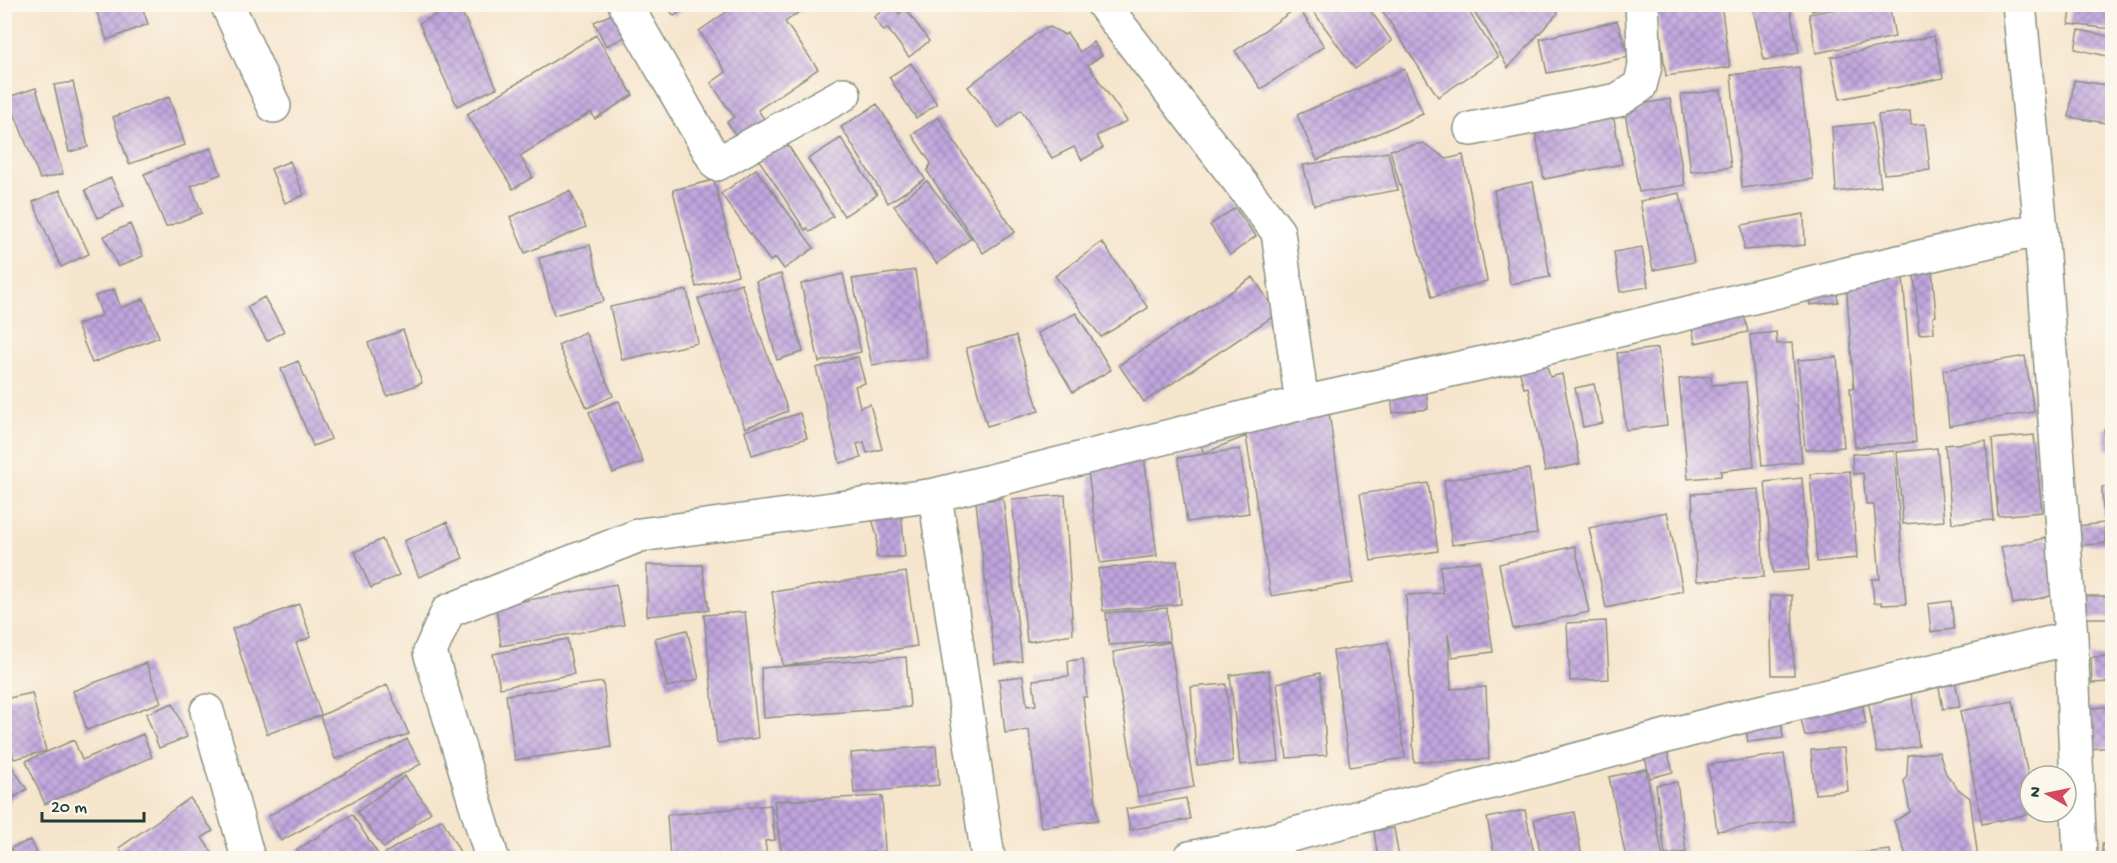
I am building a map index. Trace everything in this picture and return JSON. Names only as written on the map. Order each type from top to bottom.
[{"type":"street","points":[[227,4],[274,106]]},
{"type":"street","points":[[625,4],[717,164],[844,94]]},
{"type":"street","points":[[1103,4],[1278,232],[1302,403]]},
{"type":"street","points":[[1471,129],[1618,100],[1640,86],[1645,66],[1642,4]]},
{"type":"street","points":[[2019,4],[2041,230],[2071,638],[2080,858]]},
{"type":"street","points":[[492,858],[430,652],[448,611],[640,535],[935,495],[1302,403],[1505,358],[1847,274],[2041,230]]},
{"type":"street","points":[[935,495],[988,858]]},
{"type":"street","points":[[1190,858],[1253,846],[1739,717],[2071,638]]},
{"type":"street","points":[[207,711],[248,858]]},
{"type":"building","points":[[102,4],[141,4],[148,24],[107,40],[95,7]]},
{"type":"building","points":[[458,4],[497,88],[457,106],[419,23]]},
{"type":"building","points":[[738,4],[811,4],[785,22],[818,69],[758,110],[766,122],[739,140],[727,122],[734,117],[711,83],[726,72],[699,31]]},
{"type":"building","points":[[891,4],[899,14],[906,9],[929,41],[909,57],[887,28],[884,31],[874,17]]},
{"type":"building","points":[[1308,4],[1366,4],[1392,41],[1355,69]]},
{"type":"building","points":[[1378,4],[1464,4],[1498,57],[1438,97]]},
{"type":"building","points":[[1468,4],[1553,4],[1558,13],[1508,68],[1485,27]]},
{"type":"building","points":[[1656,4],[1721,4],[1730,67],[1666,76]]},
{"type":"building","points":[[1752,4],[1789,4],[1799,53],[1764,60]]},
{"type":"building","points":[[1810,4],[1838,4],[1838,5],[1812,11]]},
{"type":"building","points":[[1860,4],[1889,4],[1895,37],[1816,53],[1809,14]]},
{"type":"building","points":[[2072,4],[2112,4],[2112,29],[2069,24]]},
{"type":"building","points":[[666,5],[691,5],[674,16]]},
{"type":"building","points":[[1298,7],[1324,46],[1261,89],[1235,51]]},
{"type":"building","points":[[621,10],[632,34],[606,46],[594,22]]},
{"type":"building","points":[[1617,21],[1629,57],[1547,73],[1540,39]]},
{"type":"building","points":[[1050,27],[1065,35],[1067,33],[1080,52],[1093,42],[1102,55],[1088,65],[1127,121],[1096,136],[1103,148],[1082,160],[1074,147],[1052,158],[1021,110],[999,128],[968,87],[1040,31]]},
{"type":"building","points":[[2079,30],[2112,37],[2112,57],[2075,49]]},
{"type":"building","points":[[596,35],[633,95],[595,119],[591,112],[520,156],[533,177],[513,189],[467,114]]},
{"type":"building","points":[[1934,36],[1943,78],[1840,99],[1831,57]]},
{"type":"building","points":[[911,63],[937,104],[916,118],[889,77]]},
{"type":"building","points":[[1799,67],[1813,179],[1742,188],[1731,75]]},
{"type":"building","points":[[1404,69],[1423,114],[1317,160],[1297,115]]},
{"type":"building","points":[[2074,80],[2112,86],[2112,124],[2069,117]]},
{"type":"building","points":[[73,82],[88,147],[69,152],[54,85]]},
{"type":"building","points":[[36,88],[63,174],[40,179],[8,97]]},
{"type":"building","points":[[1721,90],[1731,167],[1691,172],[1681,95]]},
{"type":"building","points":[[169,97],[185,145],[129,164],[113,117]]},
{"type":"building","points":[[1610,98],[1622,164],[1544,179],[1532,113]]},
{"type":"building","points":[[1670,99],[1685,185],[1639,192],[1624,107]]},
{"type":"building","points":[[877,104],[925,179],[888,203],[841,127]]},
{"type":"building","points":[[1910,111],[1911,125],[1925,124],[1930,170],[1884,174],[1878,115]]},
{"type":"building","points":[[938,117],[1015,232],[983,253],[927,171],[931,163],[912,135]]},
{"type":"building","points":[[1872,123],[1881,186],[1836,192],[1832,127]]},
{"type":"building","points":[[841,138],[877,195],[844,216],[808,159]]},
{"type":"building","points":[[786,142],[833,216],[810,232],[807,228],[805,230],[759,160]]},
{"type":"building","points":[[1423,143],[1447,159],[1463,155],[1487,281],[1432,297],[1390,150]]},
{"type":"building","points":[[211,148],[221,174],[191,186],[202,213],[166,227],[144,174]]},
{"type":"building","points":[[1388,152],[1398,190],[1314,205],[1303,165]]},
{"type":"building","points":[[290,161],[304,195],[285,203],[271,169]]},
{"type":"building","points":[[756,169],[814,248],[784,269],[776,258],[770,261],[721,194]]},
{"type":"building","points":[[111,178],[124,206],[98,218],[85,190]]},
{"type":"building","points":[[714,180],[738,275],[696,287],[673,190]]},
{"type":"building","points":[[927,181],[971,238],[937,264],[894,206]]},
{"type":"building","points":[[1533,182],[1550,277],[1510,284],[1494,190]]},
{"type":"building","points":[[60,190],[89,254],[61,267],[33,202]]},
{"type":"building","points":[[570,191],[586,227],[525,253],[510,217]]},
{"type":"building","points":[[1680,193],[1694,262],[1653,270],[1640,201]]},
{"type":"building","points":[[1235,208],[1256,236],[1230,255],[1210,225]]},
{"type":"building","points":[[1804,214],[1805,245],[1744,250],[1742,225]]},
{"type":"building","points":[[130,224],[143,256],[118,267],[104,236]]},
{"type":"building","points":[[1102,242],[1148,308],[1101,337],[1055,276]]},
{"type":"building","points":[[590,245],[604,301],[554,315],[539,258]]},
{"type":"building","points":[[1930,246],[1936,316],[1933,317],[1934,333],[1919,334],[1914,274]]},
{"type":"building","points":[[1642,247],[1648,287],[1620,292],[1614,252]]},
{"type":"building","points":[[915,270],[927,357],[872,365],[852,279]]},
{"type":"building","points":[[1834,270],[1838,302],[1810,305],[1806,273]]},
{"type":"building","points":[[781,274],[803,352],[777,360],[756,281]]},
{"type":"building","points":[[843,274],[861,352],[819,362],[801,284]]},
{"type":"building","points":[[1253,277],[1277,314],[1144,402],[1119,365]]},
{"type":"building","points":[[1903,277],[1916,442],[1855,447],[1850,388],[1854,388],[1846,282]]},
{"type":"building","points":[[741,283],[788,411],[745,428],[698,299]]},
{"type":"building","points":[[114,289],[121,308],[144,299],[159,337],[92,363],[77,325],[102,315],[95,296]]},
{"type":"building","points":[[687,290],[698,343],[622,360],[610,307]]},
{"type":"building","points":[[264,297],[284,331],[267,341],[247,307]]},
{"type":"building","points":[[1742,306],[1748,332],[1695,343],[1690,316]]},
{"type":"building","points":[[1076,313],[1111,370],[1073,392],[1037,333]]},
{"type":"building","points":[[403,330],[422,383],[387,396],[368,343]]},
{"type":"building","points":[[585,332],[613,396],[587,408],[558,345]]},
{"type":"building","points":[[1776,332],[1777,344],[1792,343],[1802,462],[1762,466],[1750,335]]},
{"type":"building","points":[[1016,336],[1039,411],[987,426],[966,348]]},
{"type":"building","points":[[1540,340],[1550,377],[1562,374],[1580,464],[1545,471],[1528,387],[1524,388],[1513,347]]},
{"type":"building","points":[[1658,348],[1667,425],[1626,430],[1617,353]]},
{"type":"building","points":[[2025,356],[2034,412],[1949,426],[1943,370]]},
{"type":"building","points":[[858,357],[865,383],[855,386],[860,407],[870,404],[882,449],[867,453],[864,442],[857,444],[861,458],[840,463],[816,368]]},
{"type":"building","points":[[1837,357],[1844,447],[1805,450],[1798,360]]},
{"type":"building","points":[[298,361],[331,439],[313,446],[281,369]]},
{"type":"building","points":[[1425,375],[1428,409],[1393,413],[1389,379]]},
{"type":"building","points":[[1711,376],[1712,385],[1746,382],[1754,467],[1721,471],[1721,476],[1688,479],[1679,379]]},
{"type":"building","points":[[1594,384],[1603,423],[1583,427],[1575,388]]},
{"type":"building","points":[[619,401],[643,462],[613,473],[589,412]]},
{"type":"building","points":[[1328,405],[1353,583],[1271,596],[1246,436],[1204,453],[1194,429]]},
{"type":"building","points":[[800,413],[807,438],[752,455],[745,431]]},
{"type":"building","points":[[2112,427],[2112,449],[2107,450],[2104,429]]},
{"type":"building","points":[[2034,435],[2042,512],[1998,516],[1992,439]]},
{"type":"building","points":[[1986,441],[1993,520],[1952,523],[1945,445]]},
{"type":"building","points":[[1937,448],[1944,521],[1903,524],[1897,452]]},
{"type":"building","points":[[1240,449],[1249,513],[1187,522],[1178,458]]},
{"type":"building","points":[[1894,451],[1906,604],[1882,605],[1882,602],[1874,603],[1872,579],[1880,579],[1874,505],[1866,505],[1863,473],[1853,474],[1852,454]]},
{"type":"building","points":[[1144,456],[1157,556],[1100,563],[1087,464]]},
{"type":"building","points":[[1529,469],[1537,534],[1452,545],[1444,480]]},
{"type":"building","points":[[1850,471],[1857,558],[1817,562],[1810,474]]},
{"type":"building","points":[[1802,478],[1809,570],[1773,573],[1765,482]]},
{"type":"building","points":[[1428,483],[1438,551],[1371,561],[1360,494]]},
{"type":"building","points":[[2102,487],[2112,487],[2112,516],[2103,516]]},
{"type":"building","points":[[1759,489],[1764,577],[1697,581],[1692,494]]},
{"type":"building","points":[[1065,495],[1073,634],[1027,642],[1012,499]]},
{"type":"building","points":[[1003,498],[1022,661],[995,664],[976,502]]},
{"type":"building","points":[[869,508],[901,509],[905,557],[876,557],[877,536]]},
{"type":"building","points":[[1667,512],[1683,591],[1606,608],[1589,528]]},
{"type":"building","points":[[447,522],[463,558],[419,577],[404,541]]},
{"type":"building","points":[[2104,523],[2106,543],[2078,546],[2077,526]]},
{"type":"building","points":[[2047,538],[2059,594],[2013,604],[2001,547]]},
{"type":"building","points":[[382,539],[399,575],[371,588],[355,552]]},
{"type":"building","points":[[1575,546],[1589,612],[1513,629],[1499,564]]},
{"type":"building","points":[[1177,561],[1181,604],[1103,611],[1098,569]]},
{"type":"building","points":[[1480,561],[1493,652],[1452,657],[1448,634],[1451,689],[1486,687],[1489,759],[1414,762],[1406,595],[1443,593],[1440,566]]},
{"type":"building","points":[[647,565],[702,565],[709,610],[647,616]]},
{"type":"building","points":[[906,572],[917,646],[783,666],[772,592]]},
{"type":"building","points":[[616,584],[624,625],[501,646],[496,606]]},
{"type":"building","points":[[1792,595],[1794,675],[1772,675],[1770,596]]},
{"type":"building","points":[[2079,596],[2111,596],[2111,618],[2079,618]]},
{"type":"building","points":[[1951,601],[1954,629],[1931,632],[1928,604]]},
{"type":"building","points":[[299,604],[311,637],[296,643],[321,715],[267,734],[232,629]]},
{"type":"building","points":[[1167,608],[1169,641],[1109,645],[1106,613]]},
{"type":"building","points":[[745,612],[758,738],[717,743],[704,615]]},
{"type":"building","points":[[1606,621],[1609,679],[1570,681],[1567,623]]},
{"type":"building","points":[[687,630],[699,679],[667,687],[655,638]]},
{"type":"building","points":[[567,639],[574,674],[500,688],[493,654]]},
{"type":"building","points":[[1170,642],[1194,787],[1138,797],[1113,652]]},
{"type":"building","points":[[1388,642],[1405,758],[1350,767],[1333,651]]},
{"type":"building","points":[[2112,656],[2112,682],[2092,683],[2091,657]]},
{"type":"building","points":[[906,657],[910,707],[764,718],[761,668]]},
{"type":"building","points":[[1083,659],[1087,697],[1083,697],[1098,820],[1041,827],[1029,730],[1005,733],[999,679],[1023,676],[1027,706],[1036,705],[1033,680],[1069,676],[1068,661]]},
{"type":"building","points":[[146,663],[161,702],[87,730],[73,691]]},
{"type":"building","points":[[1953,669],[1960,707],[1943,709],[1936,672]]},
{"type":"building","points":[[1269,670],[1279,761],[1240,765],[1230,675]]},
{"type":"building","points":[[1320,673],[1327,755],[1287,758],[1277,683]]},
{"type":"building","points":[[603,682],[611,747],[515,760],[506,695]]},
{"type":"building","points":[[1226,684],[1233,762],[1197,765],[1191,687]]},
{"type":"building","points":[[387,685],[409,734],[335,759],[320,716]]},
{"type":"building","points":[[1911,692],[1919,746],[1877,753],[1868,699]]},
{"type":"building","points":[[32,693],[46,751],[14,759],[7,732],[4,733],[4,699]]},
{"type":"building","points":[[1861,698],[1866,724],[1805,736],[1799,710]]},
{"type":"building","points":[[2013,701],[2026,764],[2018,764],[2018,816],[1982,824],[1960,711]]},
{"type":"building","points":[[173,703],[187,737],[159,748],[146,714]]},
{"type":"building","points":[[2112,706],[2112,747],[2090,749],[2085,709]]},
{"type":"building","points":[[1781,719],[1783,738],[1748,742],[1745,723]]},
{"type":"building","points":[[143,734],[152,757],[45,804],[26,761],[74,740],[82,760]]},
{"type":"building","points":[[407,739],[421,764],[281,841],[268,816]]},
{"type":"building","points":[[1664,740],[1673,772],[1650,778],[1642,746]]},
{"type":"building","points":[[936,746],[939,785],[854,793],[851,753]]},
{"type":"building","points":[[1844,748],[1848,791],[1815,794],[1811,750]]},
{"type":"building","points":[[1939,752],[1946,774],[1958,789],[1970,798],[1978,858],[1907,858],[1894,821],[1910,812],[1904,781],[1907,775],[1908,755]]},
{"type":"building","points":[[1784,754],[1793,821],[1717,831],[1708,765]]},
{"type":"building","points":[[4,755],[27,789],[4,804]]},
{"type":"building","points":[[1646,769],[1663,858],[1626,858],[1609,777]]},
{"type":"building","points":[[405,776],[431,812],[384,848],[357,812]]},
{"type":"building","points":[[1677,782],[1686,852],[1665,855],[1656,785]]},
{"type":"building","points":[[882,796],[885,851],[782,858],[774,801]]},
{"type":"building","points":[[190,798],[213,831],[202,838],[216,858],[126,858],[119,848]]},
{"type":"building","points":[[1186,798],[1190,819],[1130,830],[1126,809]]},
{"type":"building","points":[[771,805],[775,840],[765,841],[767,858],[670,858],[667,815]]},
{"type":"building","points":[[1525,810],[1535,858],[1495,858],[1487,818]]},
{"type":"building","points":[[1574,812],[1582,858],[1541,858],[1534,819]]},
{"type":"building","points":[[352,814],[378,854],[371,858],[302,858],[297,850]]},
{"type":"building","points":[[442,819],[462,856],[459,858],[389,858],[385,853]]},
{"type":"building","points":[[1394,828],[1399,858],[1378,858],[1374,831]]},
{"type":"building","points":[[31,840],[39,858],[15,858],[11,848]]},
{"type":"building","points":[[2112,843],[2112,858],[2103,858],[2102,844]]},
{"type":"building","points":[[1890,850],[1891,858],[1826,858],[1826,857]]}]
